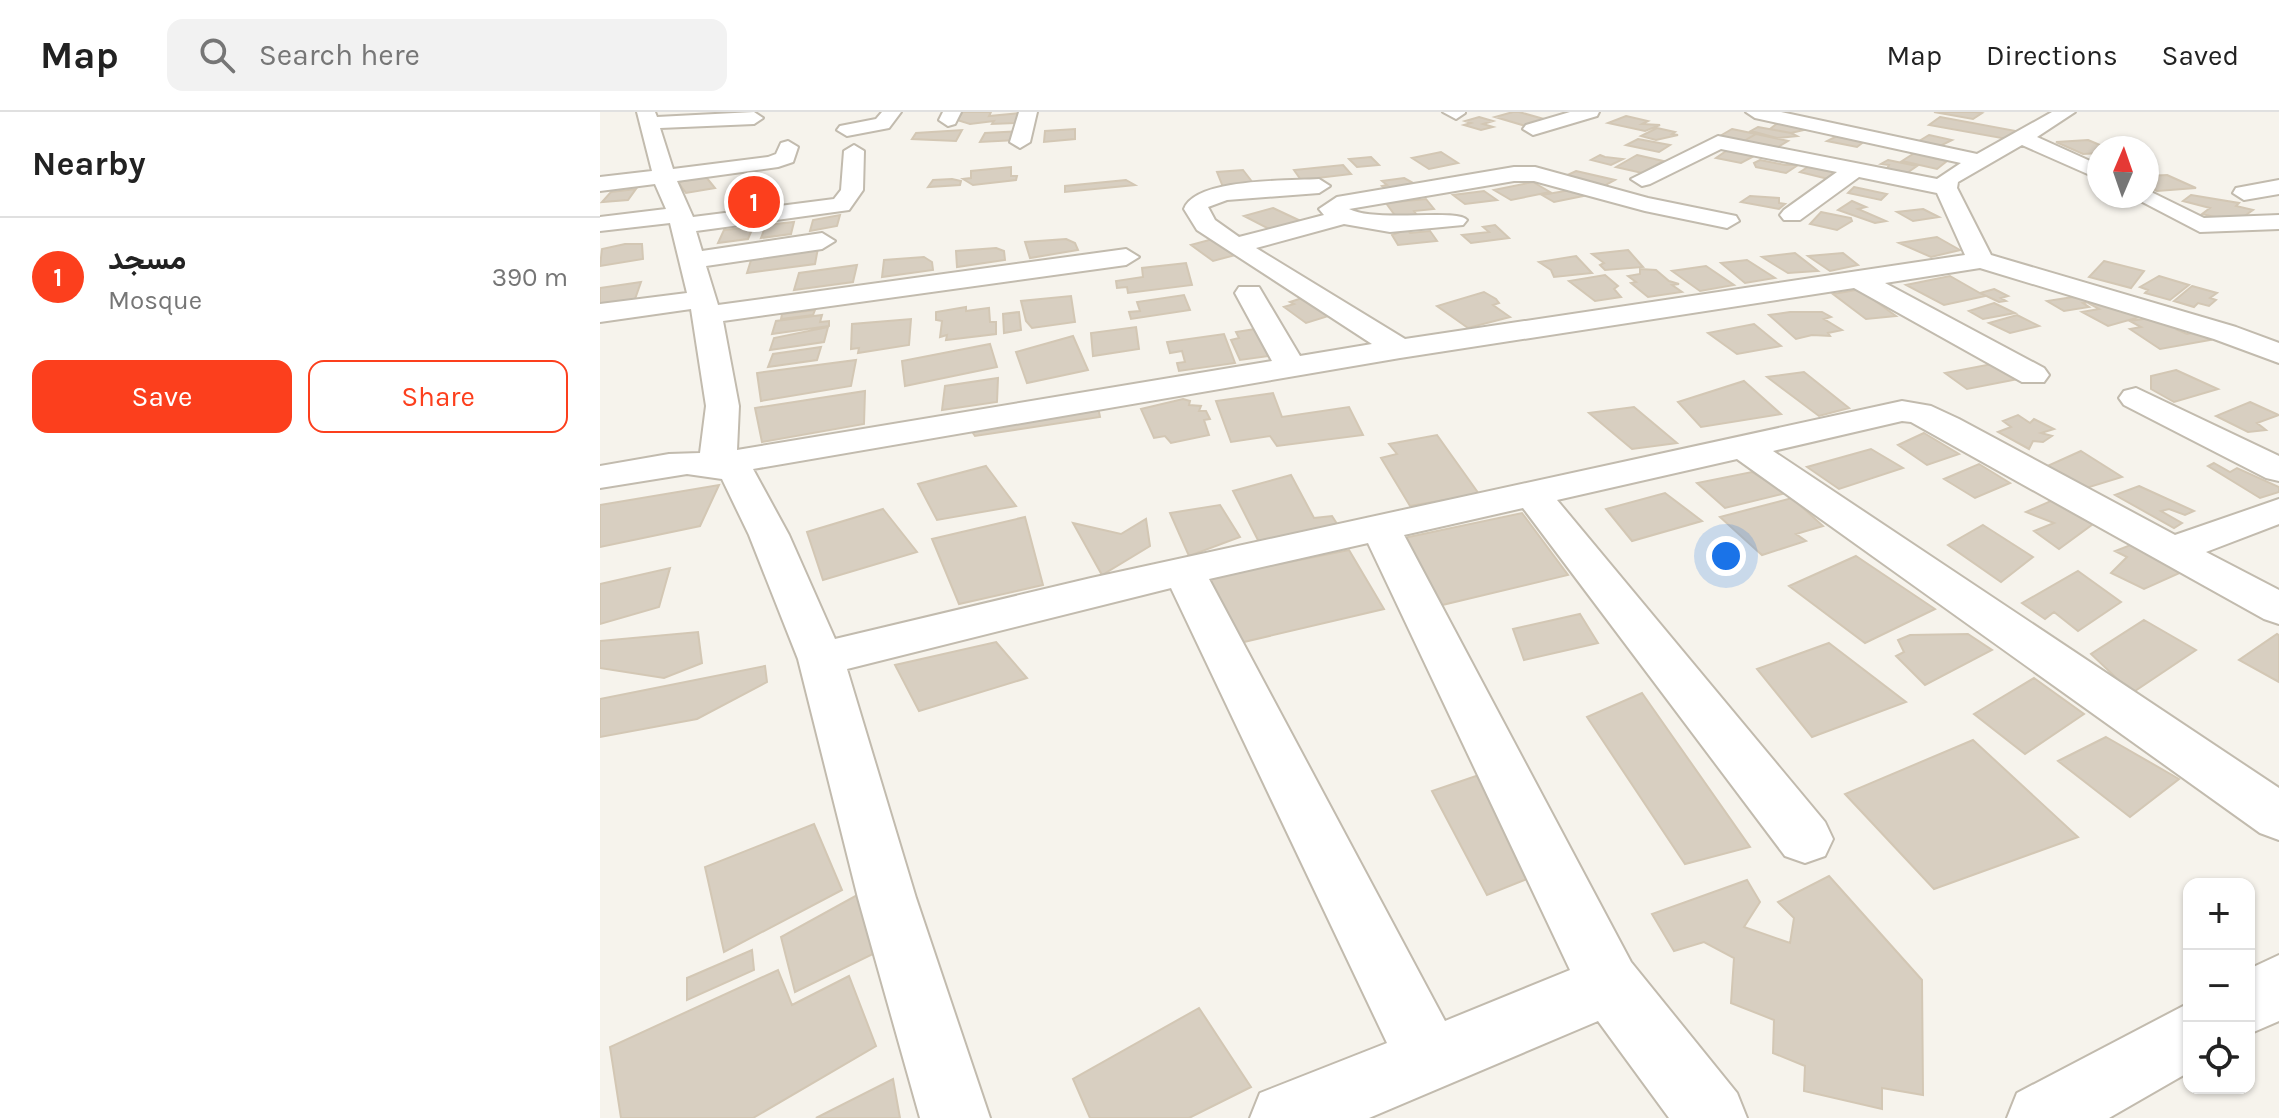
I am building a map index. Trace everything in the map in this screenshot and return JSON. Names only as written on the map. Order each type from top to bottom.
[{"type":"street","points":[[600,224],[841,205],[852,190],[850,141],[882,124],[892,112]]},
{"type":"street","points":[[1020,142],[1028,112]]},
{"type":"street","points":[[1533,129],[1590,112]]},
{"type":"street","points":[[1755,112],[1981,161]]},
{"type":"street","points":[[1981,260],[1946,188],[1948,179],[2066,112]]},
{"type":"street","points":[[716,464],[723,434],[723,411],[703,307],[681,220],[648,118],[754,118]]},
{"type":"street","points":[[2023,138],[2087,167]]},
{"type":"street","points":[[1642,179],[1718,142],[1946,188]]},
{"type":"street","points":[[600,165],[662,169],[777,162],[786,158],[788,147]]},
{"type":"street","points":[[600,184],[662,169]]},
{"type":"street","points":[[1792,215],[1856,169]]},
{"type":"street","points":[[1341,218],[1332,206],[1514,174],[1535,174],[1645,204],[1727,221]]},
{"type":"street","points":[[1472,181],[1494,197]]},
{"type":"street","points":[[1319,186],[1223,193],[1198,203],[1196,209],[1206,225],[1238,248],[1400,349]]},
{"type":"street","points":[[2279,187],[2244,193],[2279,211]]},
{"type":"street","points":[[2159,204],[2200,225],[2279,222]]},
{"type":"street","points":[[1238,248],[1254,239],[1341,218],[1410,225],[1455,220]]},
{"type":"street","points":[[691,260],[822,241]]},
{"type":"street","points":[[600,313],[703,307],[1126,257]]},
{"type":"street","points":[[600,477],[676,465],[716,464],[1400,349],[1981,260],[2225,333],[2279,354]]},
{"type":"street","points":[[1858,279],[2033,375]]},
{"type":"street","points":[[1249,293],[1292,369]]},
{"type":"street","points":[[2136,398],[2279,470]]},
{"type":"street","points":[[821,659],[1184,572],[1902,411],[1919,413],[2279,609]]},
{"type":"street","points":[[1744,447],[2279,817]]},
{"type":"street","points":[[716,464],[737,472],[769,535],[821,659],[887,898],[955,1118]]},
{"type":"street","points":[[1532,494],[1805,839]]},
{"type":"street","points":[[2172,550],[2279,511]]},
{"type":"street","points":[[1381,528],[1609,984],[1712,1118]]},
{"type":"street","points":[[1184,572],[1430,1060]]},
{"type":"street","points":[[1285,1118],[1609,984]]},
{"type":"street","points":[[2255,1000],[2279,986]]},
{"type":"street","points":[[2042,1118],[2183,1039]]},
{"type":"building","points":[[963,112],[991,112],[989,116],[1021,113],[1015,123],[992,124],[994,121],[970,124],[957,120]]},
{"type":"building","points":[[1513,112],[1551,121],[1529,127],[1495,117]]},
{"type":"building","points":[[1934,112],[1975,112],[1982,113],[1973,119]]},
{"type":"building","points":[[1626,116],[1648,121],[1642,124],[1660,125],[1645,131],[1608,123]]},
{"type":"building","points":[[1479,117],[1493,121],[1483,124],[1493,127],[1481,130],[1464,125],[1471,123],[1465,121]]},
{"type":"building","points":[[1940,117],[2016,131],[2007,139],[1929,125]]},
{"type":"building","points":[[1779,122],[1808,129],[1791,133],[1770,129]]},
{"type":"building","points":[[1758,127],[1797,136],[1777,138],[1751,131]]},
{"type":"building","points":[[1657,128],[1678,135],[1656,140],[1641,136]]},
{"type":"building","points":[[1075,129],[1075,139],[1044,142],[1045,131]]},
{"type":"building","points":[[1732,129],[1756,134],[1744,141],[1720,136]]},
{"type":"building","points":[[962,130],[956,141],[912,139],[916,133]]},
{"type":"building","points":[[1021,131],[1017,140],[980,142],[985,133]]},
{"type":"building","points":[[1756,134],[1788,141],[1778,147],[1744,141]]},
{"type":"building","points":[[1839,135],[1866,140],[1857,147],[1827,141]]},
{"type":"building","points":[[1929,135],[1952,140],[1938,147],[1916,143]]},
{"type":"building","points":[[1638,139],[1670,145],[1659,152],[1626,145]]},
{"type":"building","points":[[2087,140],[2087,154],[2083,154],[2056,142]]},
{"type":"building","points":[[1729,149],[1758,154],[1741,163],[1716,158]]},
{"type":"building","points":[[1441,152],[1458,163],[1429,169],[1412,158]]},
{"type":"building","points":[[1916,152],[1947,161],[1937,169],[1902,161]]},
{"type":"building","points":[[1600,155],[1623,159],[1611,165],[1591,160]]},
{"type":"building","points":[[1637,155],[1663,161],[1642,173],[1616,167]]},
{"type":"building","points":[[1371,157],[1379,165],[1357,167],[1349,159]]},
{"type":"building","points":[[1760,160],[1798,165],[1786,173],[1756,167],[1754,163]]},
{"type":"building","points":[[1888,160],[1917,166],[1904,175],[1885,172],[1889,165],[1881,164]]},
{"type":"building","points":[[1814,163],[1851,170],[1836,181],[1800,172]]},
{"type":"building","points":[[1343,165],[1351,174],[1301,180],[1294,170]]},
{"type":"building","points":[[1011,167],[1011,176],[1017,176],[1016,180],[973,185],[963,179],[971,178],[971,171]]},
{"type":"building","points":[[1243,170],[1253,183],[1223,187],[1217,172]]},
{"type":"building","points":[[1576,171],[1615,180],[1602,187],[1563,177]]},
{"type":"building","points":[[2159,175],[2167,175],[2196,188],[2159,191]]},
{"type":"building","points":[[706,177],[715,188],[686,193],[678,182]]},
{"type":"building","points":[[1404,178],[1417,185],[1388,191],[1382,186],[1387,185],[1382,181]]},
{"type":"building","points":[[933,180],[961,181],[960,185],[928,187]]},
{"type":"building","points":[[1126,180],[1135,185],[1065,192],[1065,186]]},
{"type":"building","points":[[1533,182],[1550,192],[1511,200],[1494,190]]},
{"type":"building","points":[[1854,187],[1887,194],[1881,200],[1848,193]]},
{"type":"building","points":[[636,189],[628,200],[602,202],[611,192]]},
{"type":"building","points":[[1576,189],[1588,195],[1554,202],[1542,195]]},
{"type":"building","points":[[1484,191],[1497,200],[1465,204],[1453,195]]},
{"type":"building","points":[[2191,195],[2239,203],[2236,206],[2253,210],[2236,222],[2202,214],[2210,208],[2183,201]]},
{"type":"building","points":[[1750,196],[1779,198],[1779,203],[1785,204],[1779,209],[1741,202]]},
{"type":"building","points":[[1426,199],[1434,209],[1414,211],[1419,218],[1399,221],[1386,203]]},
{"type":"building","points":[[1852,201],[1866,207],[1858,209],[1886,221],[1875,223],[1838,210]]},
{"type":"building","points":[[1273,208],[1305,223],[1271,230],[1244,216]]},
{"type":"building","points":[[1923,209],[1939,217],[1913,221],[1897,212]]},
{"type":"building","points":[[1821,212],[1851,218],[1852,221],[1837,230],[1810,224]]},
{"type":"building","points":[[840,215],[837,226],[810,231],[813,220]]},
{"type":"building","points":[[794,222],[791,234],[761,238],[766,225]]},
{"type":"building","points":[[1495,225],[1509,238],[1471,243],[1462,235],[1489,232],[1483,227]]},
{"type":"building","points":[[753,227],[748,239],[718,243],[724,230]]},
{"type":"building","points":[[1407,229],[1410,233],[1430,231],[1437,241],[1398,245],[1392,235]]},
{"type":"building","points":[[1220,237],[1243,253],[1213,261],[1191,245]]},
{"type":"building","points":[[1937,237],[1960,250],[1931,257],[1899,243]]},
{"type":"building","points":[[1066,239],[1075,243],[1078,250],[1030,258],[1025,242]]},
{"type":"building","points":[[642,244],[643,259],[600,266],[602,249]]},
{"type":"building","points":[[818,248],[815,264],[747,273],[752,257]]},
{"type":"building","points":[[996,248],[1004,251],[1005,260],[957,267],[956,251]]},
{"type":"building","points":[[1628,250],[1643,267],[1605,270],[1600,265],[1604,263],[1592,254]]},
{"type":"building","points":[[1795,253],[1818,271],[1788,273],[1762,257]]},
{"type":"building","points":[[1843,253],[1858,265],[1830,271],[1808,256]]},
{"type":"building","points":[[1576,256],[1592,273],[1554,277],[1551,270],[1539,262]]},
{"type":"building","points":[[924,257],[932,262],[933,270],[882,277],[884,260]]},
{"type":"building","points":[[1747,260],[1775,278],[1745,283],[1721,263]]},
{"type":"building","points":[[2104,261],[2144,271],[2131,288],[2089,277]]},
{"type":"building","points":[[1186,263],[1192,285],[1128,293],[1127,287],[1117,288],[1116,281],[1143,277],[1142,268]]},
{"type":"building","points":[[857,265],[853,282],[794,290],[799,273]]},
{"type":"building","points":[[1706,266],[1734,285],[1700,291],[1672,271]]},
{"type":"building","points":[[1640,269],[1656,270],[1669,281],[1679,284],[1672,285],[1682,292],[1648,297],[1631,283],[1636,282],[1628,276],[1640,274]]},
{"type":"building","points":[[1605,275],[1618,286],[1614,289],[1621,297],[1595,301],[1569,281]]},
{"type":"building","points":[[1950,276],[1985,296],[1944,305],[1906,285]]},
{"type":"building","points":[[2159,276],[2189,285],[2170,300],[2145,293],[2148,290],[2140,287]]},
{"type":"building","points":[[641,282],[635,299],[600,305],[600,288]]},
{"type":"building","points":[[2192,286],[2217,293],[2210,298],[2216,300],[2209,306],[2198,303],[2194,307],[2174,301]]},
{"type":"building","points":[[1994,289],[2008,296],[2001,298],[2006,301],[1999,302],[1980,293]]},
{"type":"building","points":[[1868,290],[1878,300],[1874,300],[1896,316],[1866,319],[1833,294]]},
{"type":"building","points":[[1484,292],[1496,299],[1499,303],[1493,305],[1510,317],[1468,328],[1437,306]]},
{"type":"building","points":[[1184,295],[1190,310],[1131,319],[1129,312],[1140,311],[1137,302]]},
{"type":"building","points":[[1071,296],[1075,322],[1032,328],[1026,321],[1021,301]]},
{"type":"building","points":[[1308,296],[1335,314],[1306,323],[1284,307]]},
{"type":"building","points":[[2073,297],[2097,301],[2083,303],[2089,307],[2064,311],[2047,301]]},
{"type":"building","points":[[2107,301],[2147,315],[2108,326],[2082,312],[2099,309],[2090,304]]},
{"type":"building","points":[[1994,303],[2015,313],[1983,319],[1969,311]]},
{"type":"building","points":[[966,307],[966,311],[989,308],[990,322],[996,322],[996,334],[946,340],[947,335],[940,337],[942,321],[936,320],[936,312]]},
{"type":"building","points":[[815,310],[813,315],[781,319],[782,314]]},
{"type":"building","points":[[1019,312],[1021,330],[1004,333],[1003,314]]},
{"type":"building","points":[[1822,312],[1831,317],[1824,319],[1842,330],[1828,333],[1830,336],[1812,335],[1796,339],[1769,315]]},
{"type":"building","points":[[822,315],[820,322],[829,321],[829,326],[772,334],[776,321]]},
{"type":"building","points":[[2017,315],[2039,326],[2010,333],[1989,323]]},
{"type":"building","points":[[2150,318],[2183,329],[2178,330],[2187,334],[2196,332],[2210,340],[2160,349],[2130,329],[2141,327],[2130,321]]},
{"type":"building","points":[[911,319],[909,345],[858,353],[859,348],[851,349],[852,324]]},
{"type":"building","points":[[1754,324],[1781,346],[1737,354],[1708,333]]},
{"type":"building","points":[[828,327],[824,342],[770,350],[774,338]]},
{"type":"building","points":[[1136,327],[1139,349],[1093,356],[1091,333]]},
{"type":"building","points":[[1268,327],[1265,346],[1269,356],[1240,360],[1231,340],[1239,338],[1236,332]]},
{"type":"building","points":[[1224,334],[1235,363],[1179,371],[1177,363],[1185,362],[1182,351],[1170,353],[1167,342]]},
{"type":"building","points":[[1073,336],[1088,370],[1027,383],[1016,352]]},
{"type":"building","points":[[990,344],[997,367],[905,386],[902,361]]},
{"type":"building","points":[[821,347],[817,360],[768,367],[773,354]]},
{"type":"building","points":[[856,360],[851,386],[761,401],[757,373]]},
{"type":"building","points":[[1992,364],[2018,379],[1967,389],[1945,373]]},
{"type":"building","points":[[2176,370],[2218,389],[2174,402],[2151,389],[2151,376]]},
{"type":"building","points":[[1804,372],[1849,408],[1819,416],[1767,377]]},
{"type":"building","points":[[998,378],[997,402],[942,410],[945,386]]},
{"type":"building","points":[[1744,381],[1781,414],[1701,427],[1678,402]]},
{"type":"building","points":[[865,391],[864,424],[762,442],[755,408]]},
{"type":"building","points":[[1273,393],[1282,417],[1349,407],[1363,435],[1277,446],[1270,436],[1231,442],[1216,401]]},
{"type":"building","points":[[1183,399],[1190,401],[1189,405],[1201,406],[1199,411],[1206,411],[1210,419],[1204,420],[1209,435],[1171,443],[1165,436],[1154,438],[1141,409]]},
{"type":"building","points":[[2250,402],[2279,415],[2257,423],[2266,430],[2248,432],[2216,416]]},
{"type":"building","points":[[1098,407],[1100,417],[975,436],[971,430]]},
{"type":"building","points":[[1634,407],[1677,443],[1632,449],[1589,413]]},
{"type":"building","points":[[2018,415],[2030,423],[2034,419],[2054,429],[2041,433],[2052,436],[2043,442],[2033,441],[2029,449],[1998,432],[2011,427],[2003,421]]},
{"type":"building","points":[[1924,433],[1959,454],[1927,465],[1898,445]]},
{"type":"building","points":[[1437,435],[1479,494],[1410,506],[1381,458],[1397,454],[1389,444]]},
{"type":"building","points":[[1871,449],[1903,468],[1839,489],[1807,467]]},
{"type":"building","points":[[2081,451],[2122,477],[2083,489],[2045,467]]},
{"type":"building","points":[[2214,463],[2230,472],[2237,468],[2279,487],[2279,492],[2260,498],[2208,466]]},
{"type":"building","points":[[1979,464],[2010,483],[1975,498],[1944,479]]},
{"type":"building","points":[[986,466],[1016,506],[937,520],[918,484]]},
{"type":"building","points":[[1752,472],[1786,493],[1725,508],[1697,483]]},
{"type":"building","points":[[1291,475],[1314,518],[1332,516],[1341,530],[1261,546],[1233,491]]},
{"type":"building","points":[[719,485],[700,526],[600,547],[600,505]]},
{"type":"building","points":[[2139,486],[2194,511],[2185,515],[2169,509],[2161,511],[2182,523],[2174,528],[2115,495]]},
{"type":"building","points":[[1665,493],[1702,521],[1632,541],[1606,509]]},
{"type":"building","points":[[1792,498],[1823,526],[1796,534],[1806,541],[1762,555],[1720,517]]},
{"type":"building","points":[[2053,500],[2093,524],[2059,549],[2034,531],[2054,523],[2026,512]]},
{"type":"building","points":[[1220,505],[1240,537],[1189,556],[1170,513]]},
{"type":"building","points":[[883,509],[917,552],[823,580],[807,532]]},
{"type":"building","points":[[1522,513],[1568,575],[1438,606],[1404,538]]},
{"type":"building","points":[[1025,517],[1043,585],[959,604],[932,539]]},
{"type":"building","points":[[1146,519],[1150,546],[1102,575],[1073,523],[1121,534]]},
{"type":"building","points":[[1983,525],[2033,557],[2001,582],[1948,545]]},
{"type":"building","points":[[2133,544],[2182,572],[2144,589],[2111,573],[2127,557],[2115,551]]},
{"type":"building","points":[[1349,550],[1384,609],[1231,645],[1200,580]]},
{"type":"building","points":[[1856,556],[1935,609],[1865,643],[1789,586]]},
{"type":"building","points":[[670,568],[659,607],[600,624],[600,584]]},
{"type":"building","points":[[2078,571],[2121,602],[2078,631],[2054,612],[2045,619],[2022,603]]},
{"type":"building","points":[[1580,614],[1598,643],[1524,660],[1513,629]]},
{"type":"building","points":[[2144,620],[2196,650],[2132,693],[2091,654]]},
{"type":"building","points":[[698,632],[702,663],[664,678],[600,668],[600,641]]},
{"type":"building","points":[[1968,634],[1992,650],[1925,685],[1896,656],[1904,652],[1898,640],[1910,635]]},
{"type":"building","points":[[2279,635],[2279,682],[2239,660]]},
{"type":"building","points":[[996,642],[1027,678],[919,711],[895,665]]},
{"type":"building","points":[[1829,643],[1906,702],[1812,737],[1757,669]]},
{"type":"building","points":[[765,666],[767,682],[697,719],[600,737],[600,699]]},
{"type":"building","points":[[2034,678],[2084,714],[2025,754],[1974,714]]},
{"type":"building","points":[[1642,693],[1750,847],[1685,864],[1587,717]]},
{"type":"building","points":[[2106,737],[2179,779],[2130,817],[2058,761]]},
{"type":"building","points":[[1973,740],[2078,837],[1934,889],[1845,794]]},
{"type":"building","points":[[1479,775],[1537,875],[1487,895],[1432,791]]},
{"type":"building","points":[[814,824],[842,890],[724,952],[705,867]]},
{"type":"building","points":[[1829,876],[1922,980],[1923,1095],[1882,1088],[1882,1109],[1804,1091],[1805,1066],[1773,1053],[1774,1020],[1731,1003],[1734,958],[1704,942],[1674,951],[1652,914],[1747,880],[1760,902],[1744,927],[1790,943],[1794,918],[1778,902]]},
{"type":"building","points":[[859,894],[873,954],[795,992],[781,937]]},
{"type":"building","points":[[752,950],[754,970],[687,1000],[687,978]]},
{"type":"building","points":[[778,970],[792,1005],[849,976],[876,1046],[753,1118],[621,1118],[610,1047]]},
{"type":"building","points":[[1199,1008],[1251,1087],[1189,1118],[1090,1118],[1073,1079]]},
{"type":"building","points":[[893,1079],[900,1118],[816,1118]]},
{"type":"place","name":"مسجد","points":[[754,202]]}]
